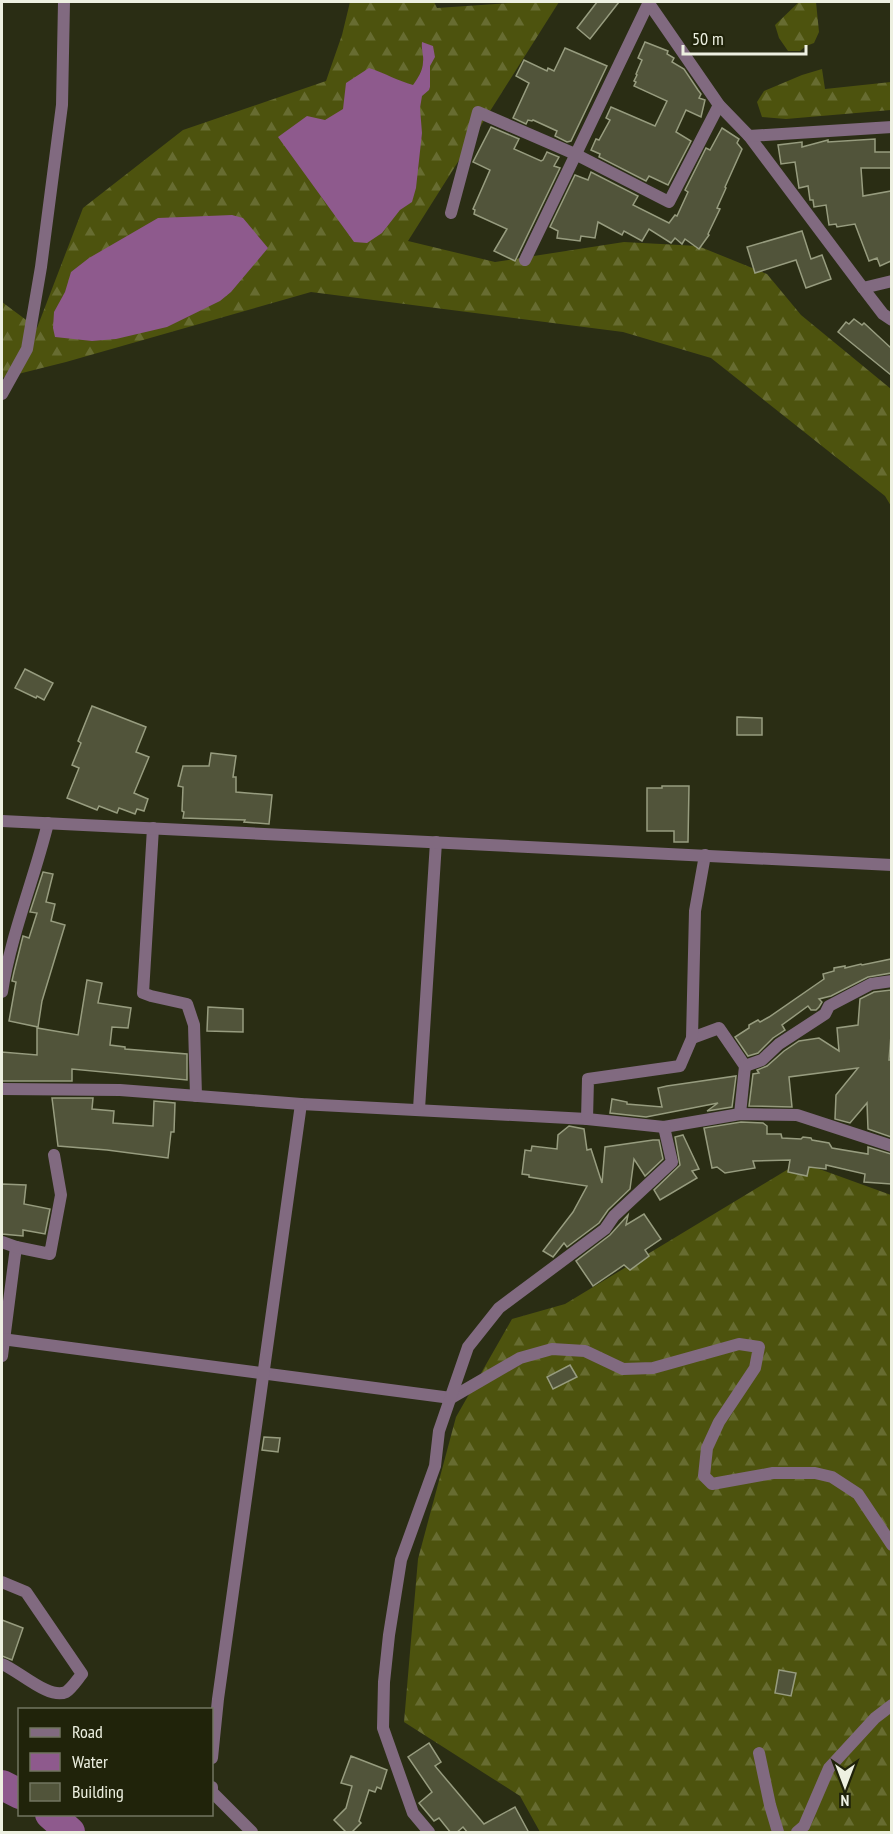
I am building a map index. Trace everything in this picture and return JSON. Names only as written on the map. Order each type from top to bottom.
[{"type":"street","points":[[2,394],[27,349],[39,279],[62,105],[64,2]]},
{"type":"street","points":[[525,260],[648,2],[719,105],[749,136],[863,288],[891,320]]},
{"type":"street","points":[[451,213],[478,112],[575,154],[669,202],[719,105]]},
{"type":"street","points":[[749,136],[891,127]]},
{"type":"street","points":[[863,288],[891,281]]},
{"type":"street","points":[[2,821],[891,865]]},
{"type":"street","points":[[2,992],[5,969],[17,924],[41,854],[48,824]]},
{"type":"street","points":[[153,828],[143,993],[188,1004],[194,1025],[196,1096]]},
{"type":"street","points":[[419,1109],[436,842]]},
{"type":"street","points":[[587,1119],[588,1079],[680,1066],[692,1038],[695,911],[705,855]]},
{"type":"street","points":[[745,1066],[762,1060],[779,1044],[825,1014],[828,1006],[872,984],[891,981]]},
{"type":"street","points":[[692,1038],[720,1028],[745,1066],[740,1114]]},
{"type":"street","points":[[2,1089],[120,1090],[301,1104],[587,1119],[664,1127],[740,1114],[797,1115],[891,1146]]},
{"type":"street","points":[[213,1748],[301,1104]]},
{"type":"street","points":[[429,1833],[412,1813],[383,1728],[384,1682],[401,1560],[435,1466],[439,1431],[468,1347],[499,1308],[605,1229],[614,1216],[672,1161],[664,1127]]},
{"type":"street","points":[[2,1242],[50,1254],[61,1195],[54,1155]]},
{"type":"street","points":[[2,1356],[16,1247]]},
{"type":"street","points":[[3,1339],[451,1398],[520,1358],[552,1349],[585,1351],[623,1369],[652,1368],[739,1344],[759,1347],[754,1368],[719,1422],[707,1448],[704,1476],[712,1485],[773,1473],[815,1473],[832,1477],[858,1494],[891,1545]]},
{"type":"street","points":[[2,1582],[26,1592],[82,1674],[69,1689],[63,1693],[57,1693],[47,1691],[2,1664]]},
{"type":"street","points":[[797,1833],[804,1826],[829,1768],[861,1732],[891,1705]]},
{"type":"street","points":[[759,1753],[778,1833]]},
{"type":"street","points":[[213,1793],[252,1833]]},
{"type":"green space","points":[[350,2],[434,2],[437,8],[559,2],[408,241],[495,262],[624,242],[698,246],[767,274],[801,315],[891,389],[891,506],[885,496],[711,358],[623,332],[311,292],[2,378],[2,302],[37,328],[83,208],[183,130],[326,81],[342,35]]},
{"type":"green space","points":[[799,2],[816,2],[819,32],[814,43],[800,51],[788,51],[779,38],[775,25]]},
{"type":"green space","points":[[822,69],[825,89],[891,82],[891,110],[786,119],[762,117],[757,102],[764,91]]},
{"type":"green space","points":[[800,1162],[891,1195],[891,1832],[540,1832],[520,1796],[404,1722],[418,1559],[456,1417],[512,1319],[565,1304]]},
{"type":"water","points":[[422,42],[433,46],[435,57],[430,66],[430,87],[422,96],[420,108],[422,133],[416,188],[412,202],[400,210],[382,233],[367,243],[354,242],[278,137],[307,116],[325,120],[343,109],[346,83],[369,68],[413,85],[423,65]]},
{"type":"water","points":[[232,215],[243,218],[268,248],[231,292],[220,301],[167,327],[116,339],[92,341],[55,337],[54,312],[65,292],[71,272],[89,258],[158,218]]},
{"type":"building","points":[[597,2],[619,2],[590,39],[577,28]]},
{"type":"building","points":[[645,42],[668,51],[667,54],[674,58],[672,62],[684,69],[701,94],[699,98],[705,100],[701,117],[686,110],[676,132],[691,141],[668,185],[649,176],[646,181],[599,157],[600,154],[591,150],[610,120],[606,118],[611,107],[655,126],[667,101],[634,86],[642,60],[638,58]]},
{"type":"building","points":[[565,48],[607,66],[571,141],[567,142],[555,136],[557,131],[533,120],[528,120],[526,124],[513,118],[529,83],[516,76],[524,60],[547,71],[548,68],[554,71]]},
{"type":"building","points":[[491,127],[519,139],[514,149],[541,161],[547,152],[559,157],[554,166],[560,168],[515,261],[494,251],[507,229],[474,214],[473,209],[490,170],[473,162]]},
{"type":"building","points":[[722,128],[739,139],[737,143],[742,149],[725,187],[717,208],[720,209],[709,235],[699,249],[685,239],[682,244],[675,238],[671,243],[649,229],[642,241],[624,231],[622,235],[598,222],[595,238],[581,236],[580,241],[557,238],[558,231],[550,227],[575,175],[588,180],[591,172],[638,196],[633,205],[669,223],[675,215],[677,216],[688,192],[685,190],[706,148],[710,150]]},
{"type":"building","points":[[875,139],[875,152],[891,152],[891,168],[861,168],[863,196],[891,191],[891,261],[880,266],[877,258],[869,261],[855,224],[837,227],[836,224],[829,225],[826,205],[814,207],[813,200],[810,200],[808,186],[799,188],[795,162],[781,164],[778,145],[802,142],[802,147],[828,140],[828,142]]},
{"type":"building","points":[[802,231],[811,259],[822,255],[831,279],[806,288],[796,260],[755,273],[747,247]]},
{"type":"building","points":[[854,319],[862,325],[864,323],[891,348],[891,375],[838,332],[846,322],[849,324]]},
{"type":"building","points":[[25,669],[53,683],[44,700],[15,688]]},
{"type":"building","points":[[92,706],[146,727],[136,752],[149,757],[134,793],[148,799],[144,811],[137,809],[135,814],[119,808],[117,813],[99,806],[97,810],[67,798],[79,768],[72,765],[81,743],[78,741]]},
{"type":"building","points":[[737,717],[762,718],[762,735],[737,735]]},
{"type":"building","points":[[211,753],[236,756],[233,777],[236,777],[236,792],[272,795],[269,824],[244,822],[245,820],[183,818],[183,787],[178,786],[183,766],[209,766]]},
{"type":"building","points":[[662,786],[689,786],[688,842],[674,842],[674,831],[647,831],[647,788],[662,788]]},
{"type":"building","points":[[43,872],[53,874],[46,902],[55,904],[51,921],[65,925],[42,1001],[38,1027],[9,1021],[16,982],[12,981],[14,972],[23,936],[29,938],[37,913],[30,912]]},
{"type":"building","points":[[891,959],[891,973],[868,977],[831,996],[819,999],[822,1002],[816,1010],[811,1010],[808,1006],[782,1025],[785,1030],[758,1053],[748,1056],[735,1037],[749,1028],[749,1025],[769,1017],[824,979],[823,974],[834,971],[834,968]]},
{"type":"building","points":[[87,980],[102,983],[98,1003],[131,1008],[128,1028],[112,1027],[110,1045],[125,1047],[125,1049],[187,1054],[187,1080],[72,1069],[72,1081],[2,1081],[2,1052],[37,1055],[37,1028],[78,1035]]},
{"type":"building","points":[[891,990],[889,1060],[891,1060],[891,1137],[868,1129],[867,1103],[850,1123],[835,1119],[836,1095],[858,1068],[789,1077],[792,1107],[749,1106],[753,1074],[759,1073],[757,1070],[767,1066],[799,1041],[819,1038],[839,1051],[837,1028],[858,1025],[860,999],[874,992]]},
{"type":"building","points":[[208,1007],[243,1009],[243,1032],[207,1031]]},
{"type":"building","points":[[736,1076],[732,1107],[707,1111],[718,1103],[646,1117],[610,1113],[612,1099],[627,1102],[627,1104],[662,1107],[658,1088]]},
{"type":"building","points":[[52,1098],[93,1098],[92,1109],[114,1111],[113,1123],[153,1126],[154,1101],[175,1103],[174,1132],[171,1132],[168,1158],[58,1146]]},
{"type":"building","points":[[741,1122],[763,1123],[767,1126],[767,1134],[781,1134],[782,1138],[811,1138],[829,1143],[832,1148],[868,1154],[868,1147],[891,1154],[891,1184],[864,1182],[865,1174],[826,1165],[826,1169],[809,1167],[807,1176],[788,1172],[790,1160],[753,1161],[755,1168],[725,1173],[717,1167],[712,1168],[704,1128]]},
{"type":"building","points":[[569,1126],[584,1129],[587,1150],[591,1149],[602,1183],[605,1147],[659,1140],[663,1159],[645,1176],[634,1159],[630,1189],[608,1210],[599,1223],[567,1247],[564,1243],[553,1257],[543,1251],[573,1212],[587,1186],[522,1174],[525,1150],[531,1151],[532,1146],[557,1149],[558,1135]]},
{"type":"building","points":[[683,1135],[699,1169],[692,1171],[697,1178],[660,1200],[654,1190],[680,1165],[675,1137]]},
{"type":"building","points":[[2,1184],[26,1185],[24,1204],[50,1209],[45,1234],[23,1230],[23,1236],[2,1234]]},
{"type":"building","points":[[644,1214],[661,1239],[645,1250],[649,1256],[630,1270],[624,1265],[593,1286],[576,1261],[610,1235],[628,1215],[626,1225]]},
{"type":"building","points":[[570,1365],[577,1377],[553,1389],[547,1377]]},
{"type":"building","points":[[264,1437],[280,1438],[278,1452],[262,1450]]},
{"type":"building","points":[[2,1620],[23,1628],[12,1660],[2,1656]]},
{"type":"building","points":[[779,1670],[796,1673],[791,1696],[775,1693]]},
{"type":"building","points":[[429,1743],[441,1762],[435,1766],[484,1824],[515,1807],[529,1833],[468,1833],[463,1827],[456,1833],[451,1833],[439,1818],[434,1821],[419,1803],[432,1792],[408,1757]]},
{"type":"building","points":[[351,1756],[387,1770],[381,1789],[377,1787],[375,1792],[369,1790],[359,1821],[361,1823],[351,1833],[347,1833],[334,1820],[346,1808],[352,1786],[341,1783]]},
{"type":"waterway","points":[[2,1785],[18,1793]]},
{"type":"waterway","points":[[52,1816],[70,1832]]}]
